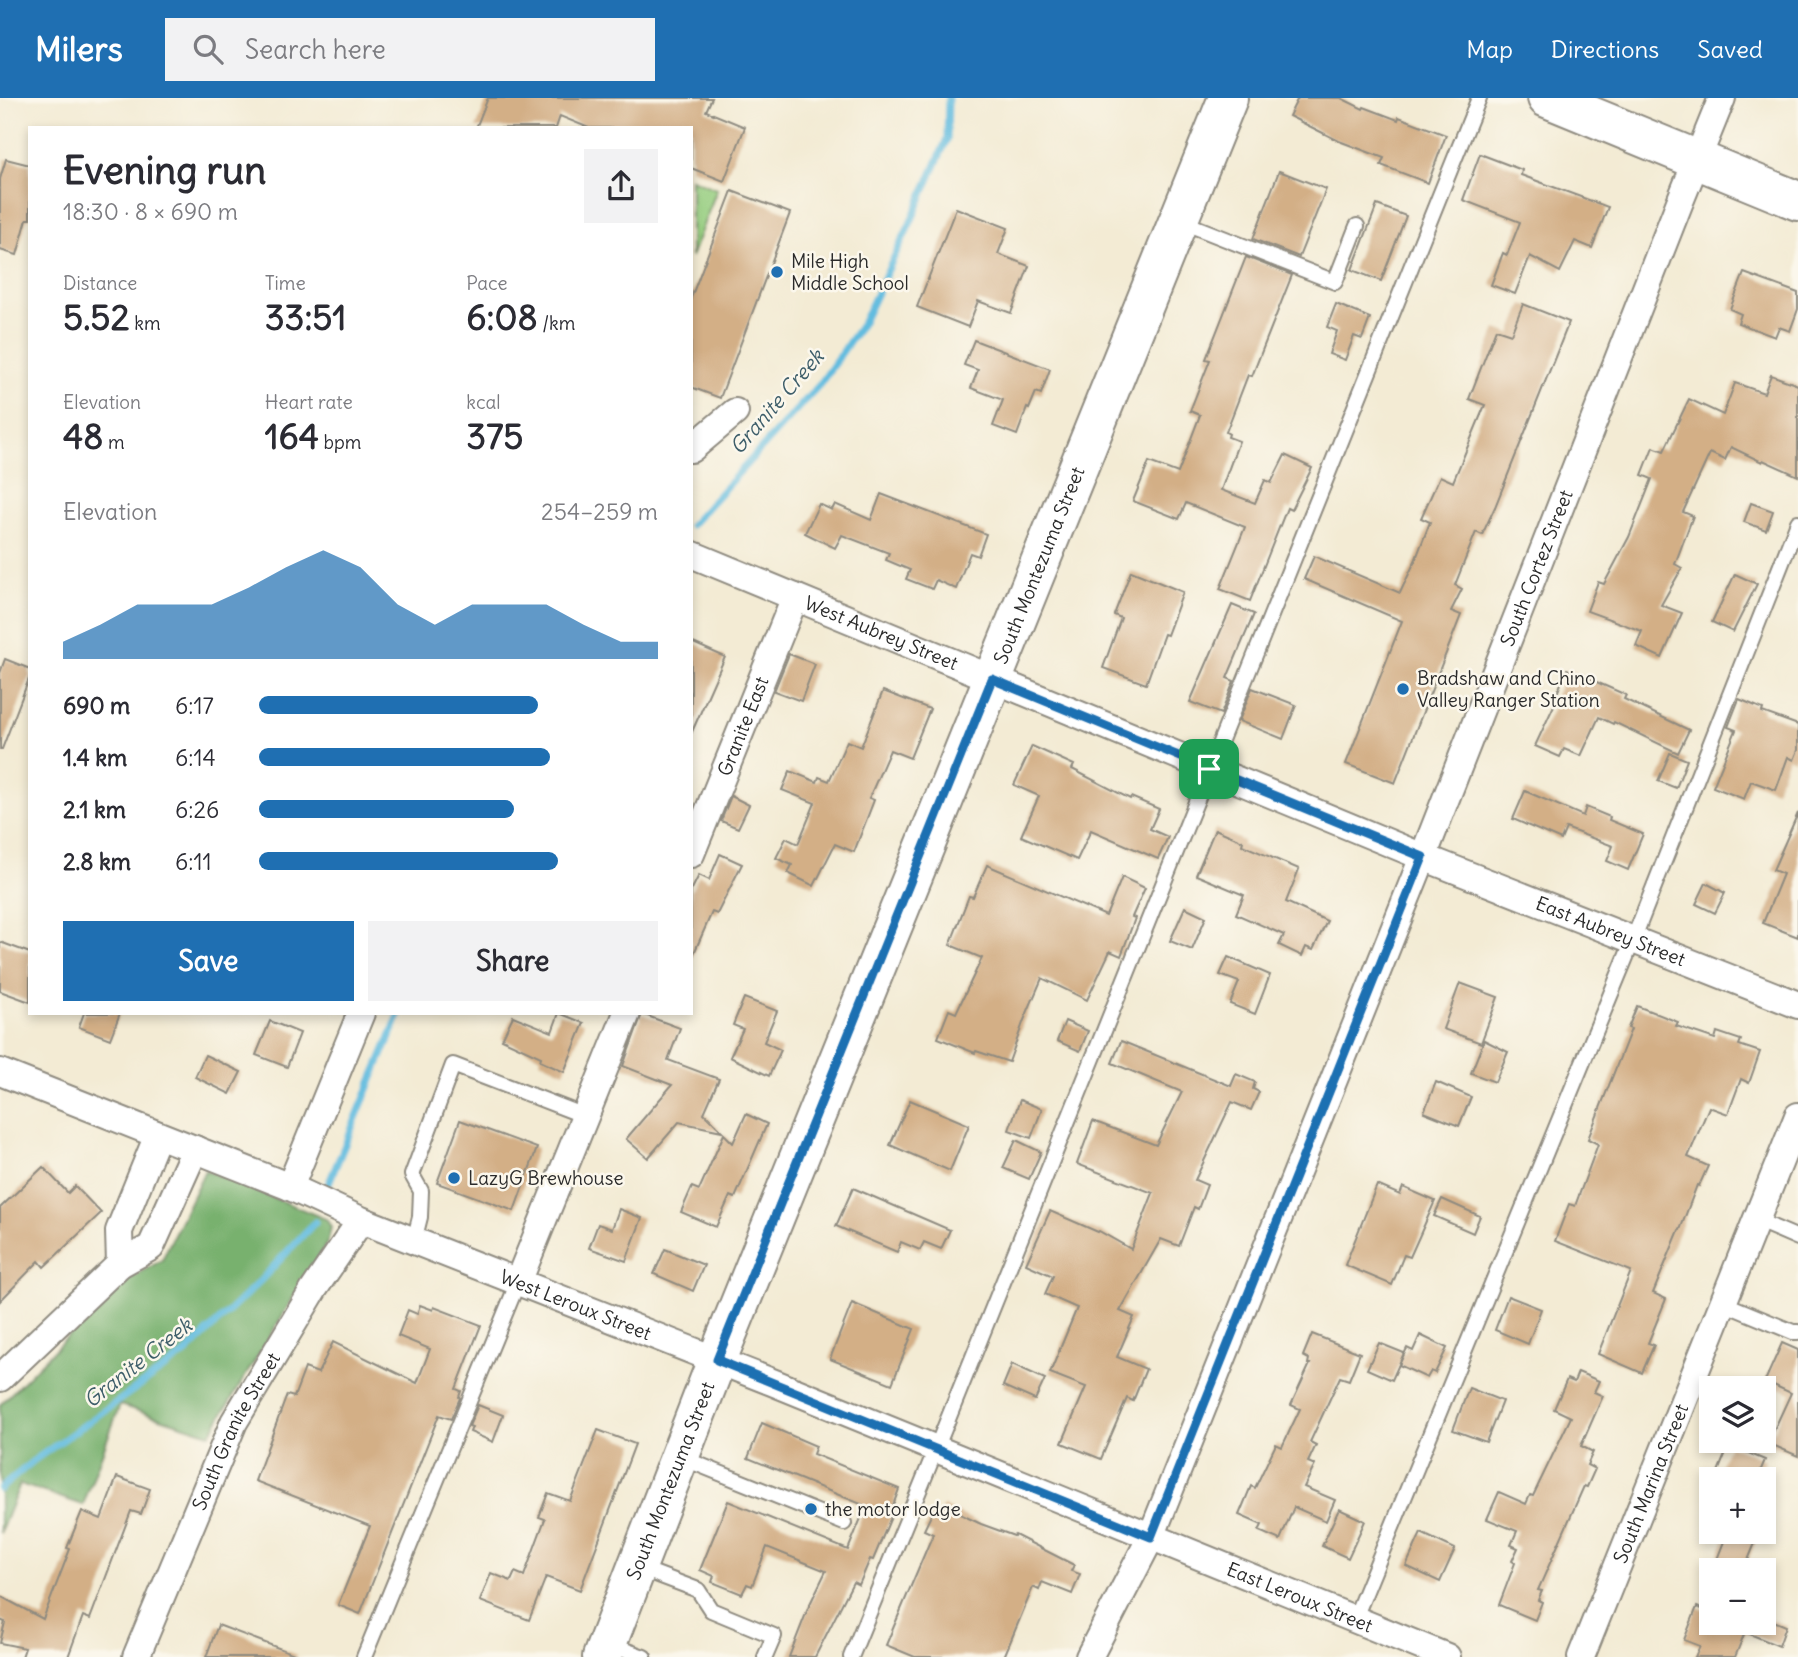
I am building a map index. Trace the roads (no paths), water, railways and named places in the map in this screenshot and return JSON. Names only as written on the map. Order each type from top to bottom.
[{"type":"main road","name":"South Montezuma Street","points":[[604,1650],[717,1360],[1228,98]]},
{"type":"main road","points":[[1547,98],[1798,201]]},
{"type":"street","name":"South Cortez Street","points":[[1089,1657],[1151,1537],[1722,98]]},
{"type":"street","points":[[693,447],[735,412]]},
{"type":"street","name":"West Aubrey Street","points":[[701,557],[1423,857]]},
{"type":"street","name":"Granite East","points":[[693,849],[795,597]]},
{"type":"street","name":"East Aubrey Street","points":[[1423,857],[1798,1005]]},
{"type":"street","points":[[289,1188],[360,1015]]},
{"type":"street","points":[[518,1282],[625,1015]]},
{"type":"street","name":"West Leroux Street","points":[[0,1072],[1151,1537]]},
{"type":"street","name":"South Marina Street","points":[[1581,1657],[1798,1116]]},
{"type":"street","points":[[120,1264],[119,1231],[158,1135]]},
{"type":"street","points":[[0,1378],[120,1264],[151,1247],[195,1149]]},
{"type":"street","name":"South Granite Street","points":[[136,1657],[234,1422],[314,1289],[361,1220]]},
{"type":"street","name":"East Leroux Street","points":[[1151,1537],[1447,1657]]},
{"type":"lane","points":[[851,1657],[1479,98]]},
{"type":"lane","points":[[1178,220],[1335,282],[1357,226]]},
{"type":"lane","points":[[1353,1620],[1633,940],[1798,522]]},
{"type":"lane","points":[[414,1241],[421,1217],[421,1191],[412,1175],[453,1065],[585,1116]]},
{"type":"lane","points":[[1756,1220],[1798,1238]]},
{"type":"lane","points":[[364,1657],[518,1282]]},
{"type":"lane","points":[[1723,1303],[1798,1332]]},
{"type":"lane","points":[[679,1456],[844,1522]]},
{"type":"lane","points":[[637,1566],[698,1590],[711,1610],[774,1636],[765,1657]]},
{"type":"lane","points":[[604,1650],[644,1657]]},
{"type":"waterway","name":"Granite Creek","points":[[693,523],[820,384],[863,322],[947,139],[948,98]]},
{"type":"waterway","name":"Granite Creek","points":[[328,1185],[399,1015]]},
{"type":"waterway","name":"Granite Creek","points":[[0,1489],[33,1461],[186,1353],[260,1281],[315,1222]]},
{"type":"place","name":"Mile High Middle School","points":[[777,272]]},
{"type":"place","name":"Bradshaw and Chino Valley Ranger Station","points":[[1403,689]]},
{"type":"place","name":"LazyG Brewhouse","points":[[454,1178]]},
{"type":"place","name":"the motor lodge","points":[[811,1509]]}]
